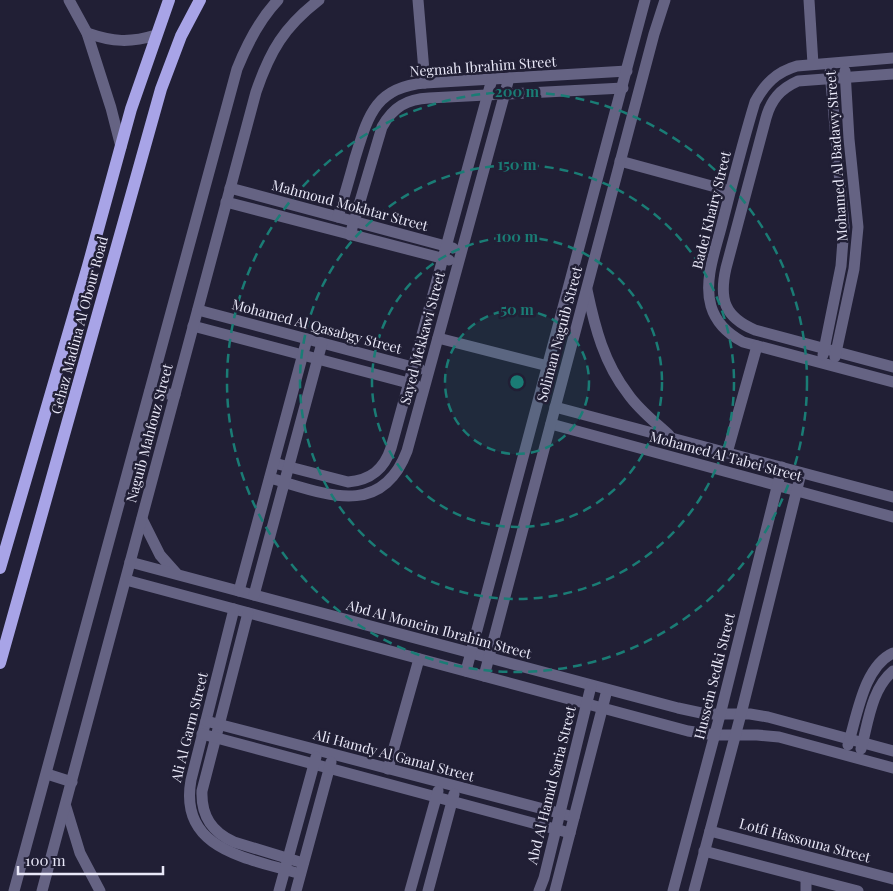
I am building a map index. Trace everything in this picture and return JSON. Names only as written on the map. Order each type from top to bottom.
[{"type":"main road","name":"Gehaz Madina Al Obour Road","points":[[0,568],[88,266],[130,109],[170,0]]},
{"type":"main road","name":"Gehaz Madina Al Obour Road","points":[[1,657],[161,89],[181,36],[200,0]]},
{"type":"main road","points":[[88,266],[108,273]]},
{"type":"street","points":[[69,0],[87,33],[111,108],[121,147]]},
{"type":"street","name":"Naguib Mahfouz Street","points":[[14,891],[237,69],[247,45],[260,23],[278,0]]},
{"type":"street","name":"Naguib Mahfouz Street","points":[[42,891],[256,92],[266,63],[282,36],[303,12],[319,0]]},
{"type":"street","points":[[418,0],[425,83]]},
{"type":"street","name":"Soliman Naguib Street","points":[[466,671],[645,0]]},
{"type":"street","name":"Soliman Naguib Street","points":[[484,676],[654,34],[665,0]]},
{"type":"street","points":[[809,0],[813,64]]},
{"type":"street","points":[[87,33],[104,39],[121,41],[139,40],[156,35]]},
{"type":"street","name":"Badei Khairy Street","points":[[893,58],[830,62],[784,70],[772,78],[762,89],[755,102],[730,191],[712,266],[709,293],[711,306],[716,318],[728,333],[743,342],[893,382]]},
{"type":"street","name":"Mohamed Al Badawy Street","points":[[833,366],[854,268],[858,227],[849,139],[845,61]]},
{"type":"street","name":"Mohamed Al Badawy Street","points":[[821,363],[841,266],[844,227],[830,62]]},
{"type":"street","name":"Negmah Ibrahim Street","points":[[338,217],[363,132],[373,110],[390,93],[401,87],[425,83],[627,71]]},
{"type":"street","name":"Badei Khairy Street","points":[[893,74],[808,79],[789,85],[777,95],[769,108],[726,268],[722,294],[726,306],[733,317],[743,325],[755,330],[893,367]]},
{"type":"street","name":"Sayed Mekkawi Street","points":[[270,478],[344,497],[358,496],[372,492],[384,485],[402,464],[509,78]]},
{"type":"street","name":"Sayed Mekkawi Street","points":[[274,464],[348,482],[360,481],[371,477],[384,465],[409,383],[492,79]]},
{"type":"street","name":"Negmah Ibrahim Street","points":[[350,234],[380,133],[388,117],[405,102],[416,98],[623,88]]},
{"type":"street","points":[[620,161],[730,191]]},
{"type":"street","points":[[466,174],[482,177]]},
{"type":"street","name":"Mahmoud Mokhtar Street","points":[[230,188],[462,250]]},
{"type":"street","name":"Mahmoud Mokhtar Street","points":[[226,202],[459,263]]},
{"type":"street","points":[[454,217],[470,220]]},
{"type":"street","points":[[435,287],[451,291]]},
{"type":"street","points":[[586,289],[598,336],[616,377],[643,412],[672,438]]},
{"type":"street","name":"Mohamed Al Qasabgy Street","points":[[198,310],[429,372]]},
{"type":"street","points":[[193,326],[424,388]]},
{"type":"street","points":[[438,338],[548,366]]},
{"type":"street","points":[[239,591],[307,339]]},
{"type":"street","points":[[254,595],[322,343]]},
{"type":"street","points":[[727,453],[757,346]]},
{"type":"street","points":[[150,391],[175,395]]},
{"type":"street","name":"Mohamed Al Tabei Street","points":[[555,407],[893,497]]},
{"type":"street","name":"Mohamed Al Tabei Street","points":[[531,430],[549,429],[893,517]]},
{"type":"street","name":"Hussein Sedki Street","points":[[673,891],[720,715],[782,467]]},
{"type":"street","points":[[694,891],[741,714],[800,473]]},
{"type":"street","points":[[142,519],[160,555],[178,575]]},
{"type":"street","name":"Abd Al Moneim Ibrahim Street","points":[[130,562],[692,712],[768,717],[893,751]]},
{"type":"street","points":[[126,580],[688,731],[714,735],[768,735],[893,768]]},
{"type":"street","name":"Ali Al Garm Street","points":[[234,609],[189,791],[191,812],[196,825],[204,836],[226,851],[287,864]]},
{"type":"street","name":"Ali Al Garm Street","points":[[248,613],[202,791],[203,810],[214,830],[224,837],[302,869]]},
{"type":"street","points":[[845,755],[869,678],[878,664],[893,653]]},
{"type":"street","points":[[388,769],[419,659]]},
{"type":"street","points":[[858,758],[880,687],[887,676],[893,671]]},
{"type":"street","name":"Abd Al Hamid Saria Street","points":[[539,891],[544,878],[591,686]]},
{"type":"street","points":[[555,891],[607,690]]},
{"type":"street","name":"Ali Hamdy Al Gamal Street","points":[[206,721],[574,817]]},
{"type":"street","points":[[202,734],[570,833]]},
{"type":"street","points":[[280,891],[318,750]]},
{"type":"street","points":[[296,891],[333,754]]},
{"type":"street","points":[[47,774],[72,782]]},
{"type":"street","points":[[441,782],[411,889],[427,891],[456,786]]},
{"type":"street","points":[[65,805],[80,853],[100,891]]},
{"type":"street","points":[[191,812],[203,810]]},
{"type":"street","name":"Lotfi Hassouna Street","points":[[710,830],[893,879]]},
{"type":"street","points":[[704,851],[806,878],[829,887],[858,891]]},
{"type":"street","points":[[806,878],[806,891]]}]
